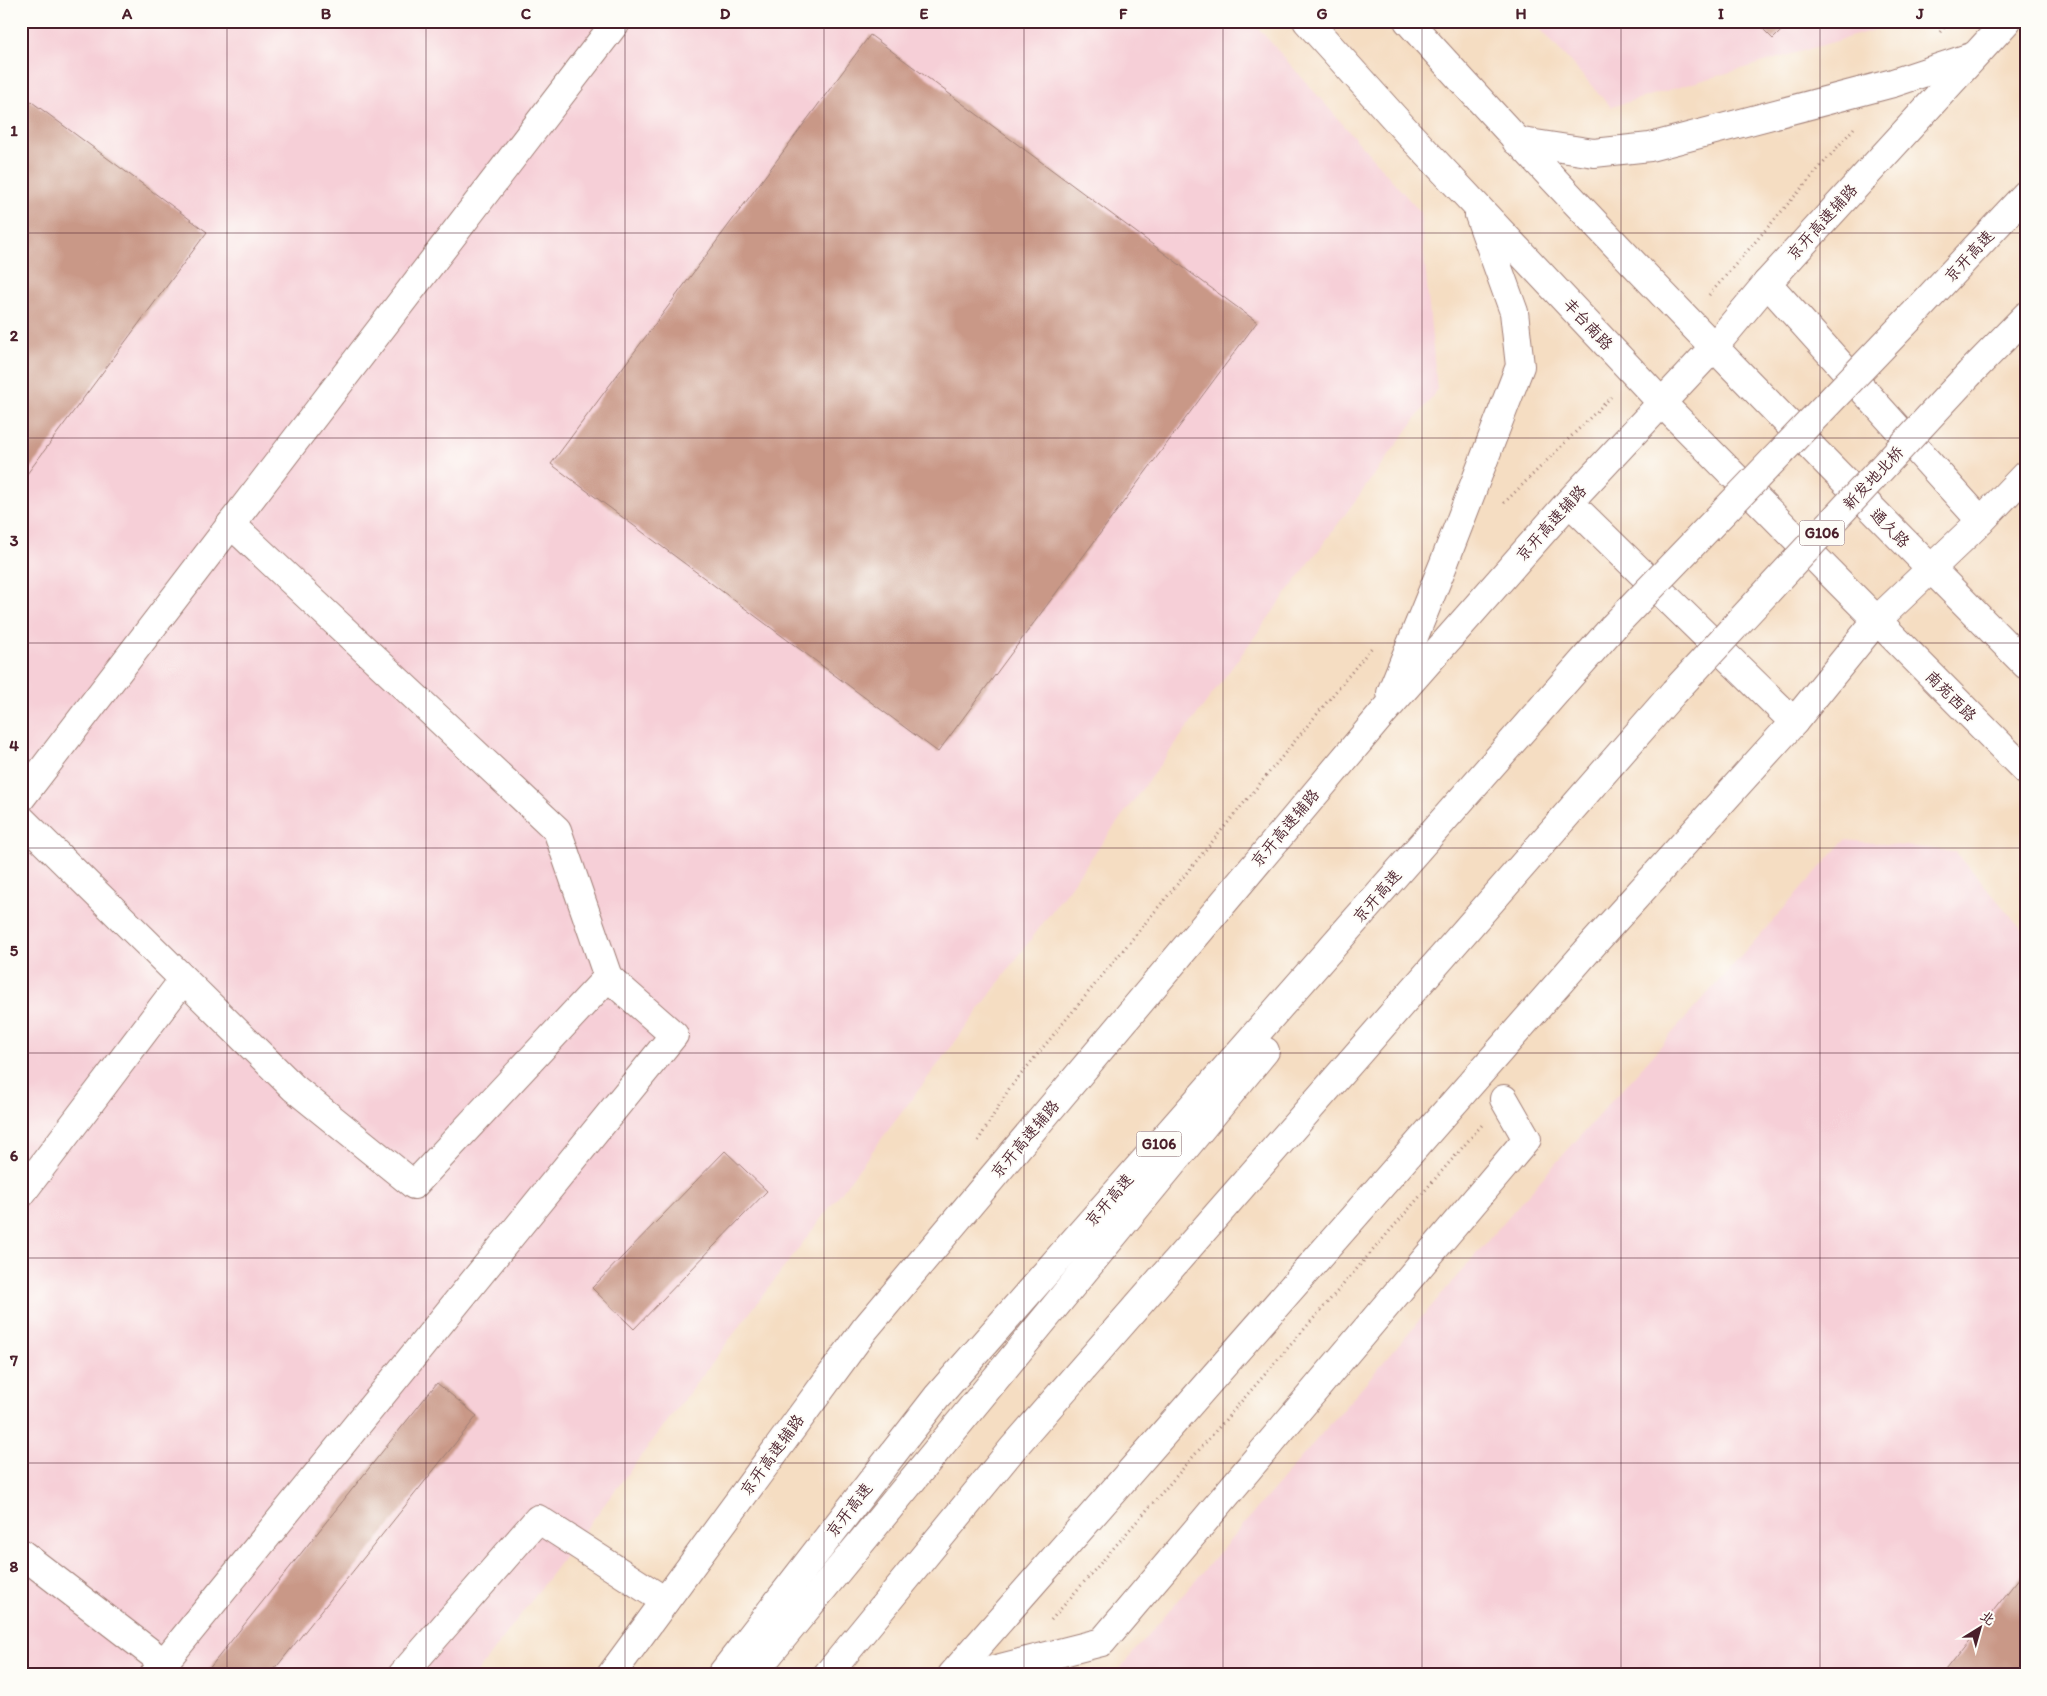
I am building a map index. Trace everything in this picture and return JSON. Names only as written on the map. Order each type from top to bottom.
[{"type":"main road","points":[[21,798],[617,21]]},
{"type":"main road","name":"丰台南路","points":[[1307,21],[1475,204],[1662,403],[1876,621]]},
{"type":"main road","points":[[1408,21],[1516,141],[1713,348]]},
{"type":"main road","name":"京开高速辅路","points":[[611,1675],[865,1329],[1383,713],[1569,502],[1713,348],[1767,283],[2006,21]]},
{"type":"main road","points":[[1516,141],[1594,152],[1650,147],[1893,83],[1973,57]]},
{"type":"main road","name":"京开高速","points":[[721,1675],[937,1397],[1613,627],[1911,317],[2026,194]]},
{"type":"main road","points":[[1383,713],[1444,563],[1520,366],[1514,312],[1475,204]]},
{"type":"main road","points":[[1767,283],[1981,521]]},
{"type":"main road","name":"新发地北桥","points":[[1406,998],[1674,692],[1970,373],[2026,316]]},
{"type":"main road","name":"通久路","points":[[1713,348],[2026,665]]},
{"type":"main road","points":[[952,1675],[1595,942],[1794,722],[1876,621],[1981,521],[2026,474]]},
{"type":"main road","points":[[1569,502],[1794,722]]},
{"type":"main road","points":[[21,1553],[159,1669],[674,1035],[608,977],[557,830],[231,524]]},
{"type":"main road","name":"南苑西路","points":[[1876,621],[2026,771]]},
{"type":"main road","points":[[752,1675],[1613,627]]},
{"type":"main road","points":[[21,820],[294,1088],[414,1185],[608,977]]},
{"type":"main road","points":[[21,1194],[183,980]]},
{"type":"main road","points":[[833,1675],[1406,998]]},
{"type":"main road","name":"G106","points":[[827,1675],[1014,1447],[1406,998]]},
{"type":"main road","points":[[973,1675],[1102,1642],[1526,1138],[1504,1099]]},
{"type":"main road","points":[[402,1675],[538,1519],[665,1601]]},
{"type":"shaded area","points":[[21,21],[1252,21],[1420,212],[1437,390],[955,1042],[475,1675],[21,1675]]},
{"type":"shaded area","points":[[1533,21],[1883,21],[1874,30],[1611,107]]},
{"type":"shaded area","points":[[1845,840],[1955,851],[2026,934],[2026,1675],[1114,1675],[1521,1202]]},
{"type":"building","points":[[1755,21],[1791,21],[1773,39]]},
{"type":"building","points":[[870,35],[1257,322],[938,752],[551,464]]},
{"type":"building","points":[[21,94],[207,232],[21,482]]},
{"type":"building","points":[[725,1151],[767,1191],[634,1329],[592,1288]]},
{"type":"building","points":[[437,1383],[477,1416],[270,1675],[204,1675]]},
{"type":"building","points":[[2026,1569],[2026,1675],[1943,1675]]}]
